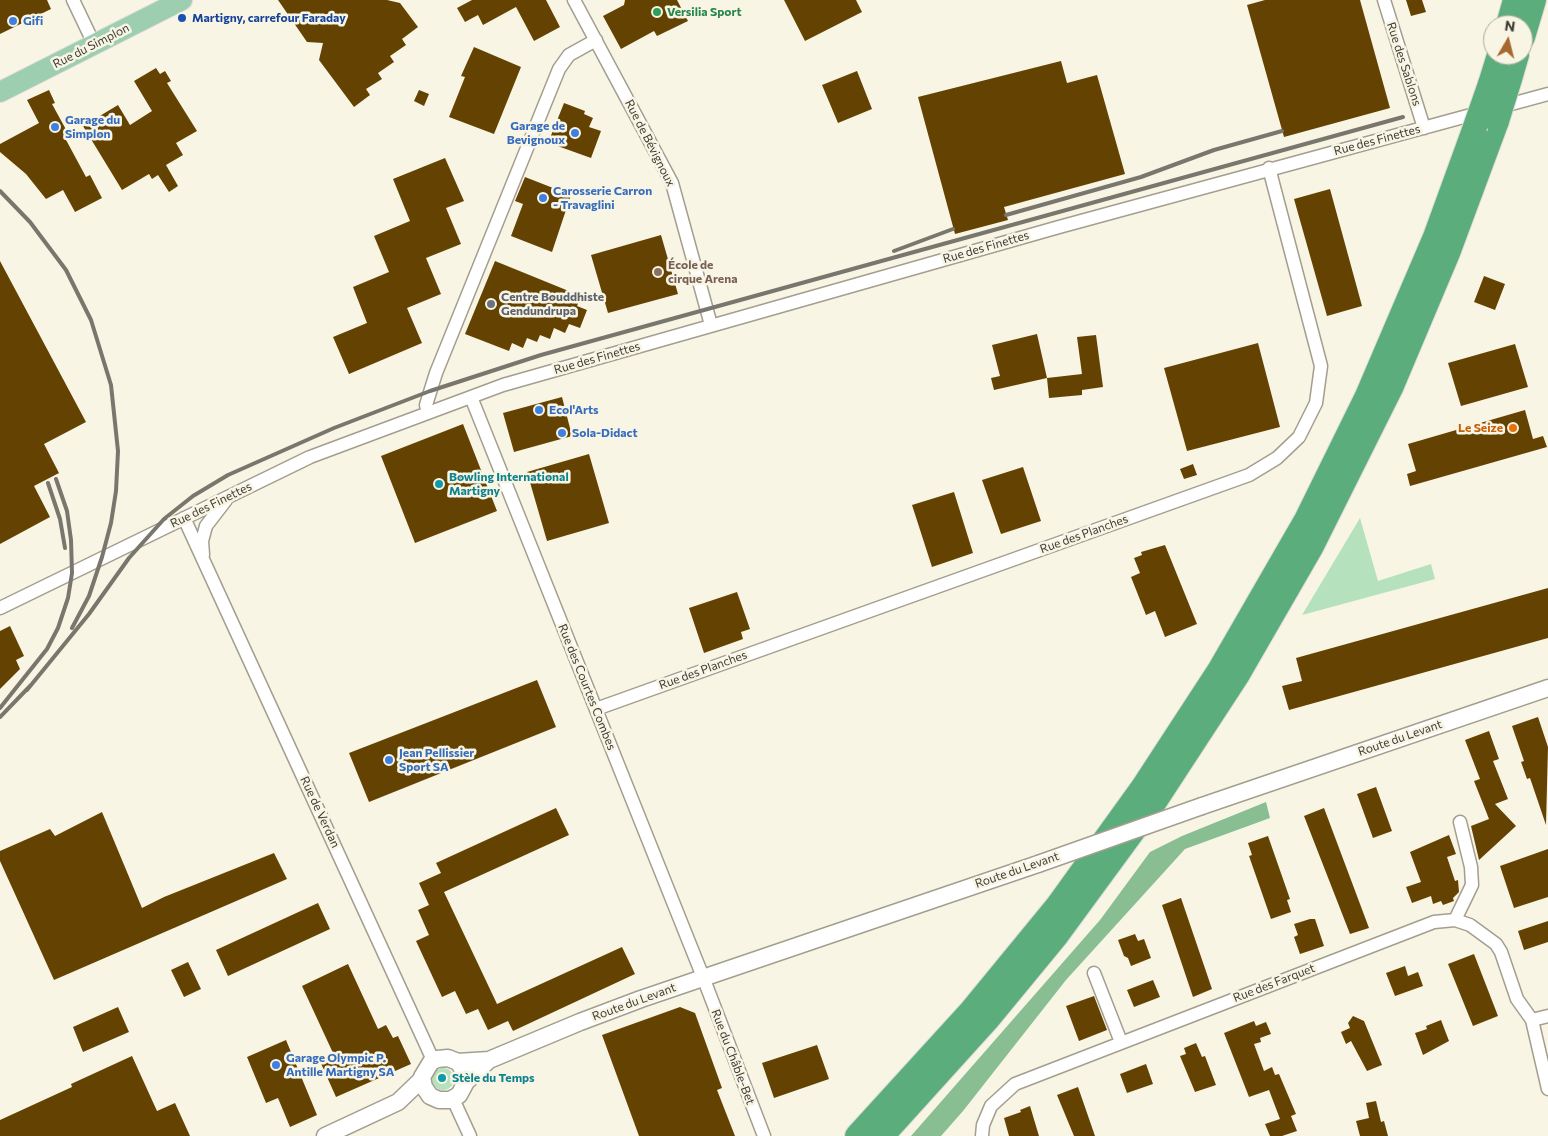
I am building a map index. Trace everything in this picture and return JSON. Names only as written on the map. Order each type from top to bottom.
[{"type":"highway","points":[[1511,15],[1515,0]]},
{"type":"highway","points":[[1530,15],[1534,0]]},
{"type":"highway","points":[[1499,65],[1500,81]]},
{"type":"highway","points":[[882,1136],[988,1020],[1057,935],[1156,800],[1242,668],[1312,546],[1383,403],[1448,253],[1500,81],[1510,65]]},
{"type":"highway","points":[[857,1136],[971,1011],[1058,905],[1143,787],[1220,669],[1301,528],[1367,396],[1486,124]]},
{"type":"main road","name":"Rue du Simplon","points":[[0,92],[182,0]]},
{"type":"street","points":[[72,0],[94,44]]},
{"type":"street","name":"Rue de Bévignoux","points":[[574,0],[672,183],[711,324]]},
{"type":"street","name":"Rue des Sablons","points":[[1384,0],[1424,128]]},
{"type":"street","points":[[428,412],[426,405],[436,373],[558,69],[569,55],[596,40]]},
{"type":"street","name":"Rue des Finettes","points":[[0,608],[310,457],[471,396],[711,324],[1269,168],[1548,94]]},
{"type":"street","name":"Rue des Planches","points":[[596,708],[1249,475],[1277,458],[1299,437],[1316,403],[1322,366],[1269,168]]},
{"type":"street","name":"Rue des Courtes Combes","points":[[471,396],[703,977]]},
{"type":"street","name":"Rue de Verdan","points":[[204,565],[202,547],[206,526],[229,496]]},
{"type":"street","name":"Rue de Verdan","points":[[184,518],[204,565],[434,1060]]},
{"type":"street","name":"Route du Levant","points":[[457,1062],[489,1060],[580,1022],[703,977],[1548,688]]},
{"type":"street","points":[[1460,822],[1471,868],[1472,885],[1455,920],[1470,925],[1496,944],[1501,952],[1517,999],[1532,1020],[1548,1090]]},
{"type":"street","name":"Rue des Farquet","points":[[982,1136],[983,1125],[990,1106],[1015,1084],[1434,922],[1455,920]]},
{"type":"street","points":[[1094,973],[1121,1042]]},
{"type":"street","name":"Rue du Châble-Bet","points":[[703,977],[764,1136]]},
{"type":"street","points":[[1532,1020],[1548,1016]]},
{"type":"street","points":[[325,1136],[398,1102],[433,1098],[442,1101],[453,1099],[462,1092],[466,1082],[464,1071],[457,1062],[448,1058],[434,1060],[426,1067],[422,1079],[398,1102]]},
{"type":"street","name":"Route du Levant","points":[[466,1082],[489,1060]]},
{"type":"street","points":[[422,1079],[425,1090],[433,1098]]},
{"type":"street","points":[[453,1099],[470,1136]]},
{"type":"green space","points":[[1360,518],[1378,581],[1431,564],[1435,579],[1302,615]]},
{"type":"green space","points":[[1266,802],[1270,818],[1185,849],[1066,980],[963,1111],[941,1136],[911,1136],[1100,920],[1150,852],[1182,836]]},
{"type":"green space","points":[[439,1068],[447,1068],[454,1075],[454,1083],[447,1090],[439,1090],[432,1083],[432,1075]]},
{"type":"building","name":"Gifi","points":[[0,0],[47,0],[51,9],[0,34]]},
{"type":"building","points":[[278,0],[387,0],[400,3],[418,27],[402,39],[406,45],[390,56],[394,62],[378,73],[382,79],[366,89],[370,95],[354,107],[319,60],[323,43],[307,42]]},
{"type":"building","points":[[472,0],[546,0],[560,27],[534,41],[516,7],[483,25],[478,15],[465,22],[457,8]]},
{"type":"building","name":"Versilia Sport","points":[[625,0],[677,0],[688,21],[657,36],[654,31],[621,49],[603,16],[624,5]]},
{"type":"building","points":[[784,0],[856,0],[862,12],[805,41]]},
{"type":"building","points":[[1265,0],[1360,0],[1390,108],[1284,137],[1247,5]]},
{"type":"building","points":[[1406,0],[1422,0],[1426,12],[1411,16]]},
{"type":"building","points":[[474,47],[521,67],[494,134],[449,117],[465,77],[461,76]]},
{"type":"building","points":[[1061,61],[1067,83],[1097,75],[1125,174],[1004,207],[1008,220],[955,234],[918,97]]},
{"type":"building","points":[[156,68],[160,74],[165,71],[171,81],[167,83],[197,131],[176,143],[183,155],[166,165],[178,186],[169,192],[158,175],[152,179],[149,174],[122,190],[83,126],[118,105],[130,125],[152,111],[134,81]]},
{"type":"building","points":[[857,71],[872,109],[838,123],[822,85]]},
{"type":"building","points":[[49,90],[55,103],[52,104],[69,135],[65,138],[86,177],[90,175],[102,198],[75,212],[63,190],[46,199],[26,174],[0,152],[0,144],[39,123],[27,100]]},
{"type":"building","points":[[419,90],[429,94],[424,106],[414,101]]},
{"type":"building","points":[[564,103],[585,111],[584,114],[593,118],[589,127],[601,131],[591,158],[552,144],[553,140],[550,138]]},
{"type":"building","points":[[445,158],[464,201],[446,208],[461,244],[426,258],[441,294],[407,308],[422,343],[349,374],[333,337],[367,323],[353,287],[389,272],[374,236],[410,221],[393,179]]},
{"type":"building","points":[[525,177],[571,195],[552,252],[511,236],[523,204],[515,201]]},
{"type":"building","points":[[1330,189],[1362,306],[1327,316],[1294,199]]},
{"type":"building","points":[[661,235],[678,294],[608,313],[591,255]]},
{"type":"building","points":[[0,261],[86,422],[44,444],[59,473],[34,486],[50,517],[0,544]]},
{"type":"building","points":[[495,261],[581,296],[577,306],[587,310],[580,328],[569,324],[565,333],[554,328],[550,339],[540,335],[537,342],[527,338],[523,348],[512,343],[509,351],[465,334]]},
{"type":"building","points":[[1484,276],[1505,284],[1495,310],[1474,302]]},
{"type":"building","points":[[1037,334],[1047,378],[994,390],[991,378],[1000,376],[992,345]]},
{"type":"building","points":[[1096,335],[1103,387],[1082,390],[1082,395],[1049,398],[1047,378],[1082,374],[1077,337]]},
{"type":"building","points":[[1258,343],[1280,427],[1187,451],[1164,368]]},
{"type":"building","points":[[1515,344],[1528,387],[1461,406],[1448,363]]},
{"type":"building","points":[[562,397],[572,436],[514,452],[503,413]]},
{"type":"building","points":[[1525,410],[1533,439],[1543,436],[1547,447],[1410,486],[1407,474],[1416,471],[1408,444]]},
{"type":"building","name":"Bowling International Martigny","points":[[463,424],[497,511],[415,543],[381,456]]},
{"type":"building","points":[[589,454],[609,523],[547,541],[527,472]]},
{"type":"building","points":[[1193,464],[1197,475],[1184,479],[1180,469]]},
{"type":"building","points":[[1023,467],[1041,521],[1001,534],[982,480]]},
{"type":"building","points":[[954,492],[973,553],[932,567],[912,505]]},
{"type":"building","points":[[1165,545],[1197,624],[1165,637],[1155,611],[1146,615],[1131,577],[1140,573],[1134,558],[1142,555],[1141,552]]},
{"type":"building","points":[[1548,588],[1548,638],[1289,710],[1282,686],[1302,681],[1296,658]]},
{"type":"building","points":[[737,592],[750,629],[741,632],[743,639],[704,653],[689,608]]},
{"type":"building","points":[[10,626],[24,656],[16,660],[20,669],[0,689],[0,631]]},
{"type":"building","points":[[537,680],[556,727],[369,802],[349,753]]},
{"type":"building","points":[[1538,717],[1548,747],[1546,825],[1530,778],[1527,779],[1521,762],[1524,761],[1512,726]]},
{"type":"building","points":[[1489,731],[1499,759],[1493,761],[1508,799],[1495,804],[1516,826],[1479,860],[1471,826],[1489,819],[1474,781],[1480,779],[1465,740]]},
{"type":"building","points":[[1376,787],[1392,831],[1373,838],[1357,794]]},
{"type":"building","points":[[556,808],[569,835],[444,892],[497,1004],[622,947],[635,974],[513,1031],[508,1021],[488,1030],[478,1009],[466,1014],[455,991],[442,997],[416,941],[429,935],[418,910],[429,905],[419,883],[441,873],[436,863]]},
{"type":"building","points":[[1324,808],[1369,928],[1350,934],[1304,816]]},
{"type":"building","points":[[102,812],[142,908],[164,897],[274,853],[287,879],[54,980],[0,861],[0,851],[50,829],[55,836]]},
{"type":"building","points":[[1449,835],[1456,854],[1447,857],[1455,881],[1458,880],[1459,892],[1453,898],[1454,901],[1443,905],[1441,901],[1433,904],[1431,896],[1412,903],[1406,887],[1421,882],[1410,852]]},
{"type":"building","points":[[1268,836],[1290,899],[1287,900],[1291,912],[1271,919],[1249,856],[1252,855],[1248,843]]},
{"type":"building","points":[[1548,849],[1548,897],[1514,908],[1500,866]]},
{"type":"building","points":[[1181,898],[1212,989],[1193,997],[1162,905]]},
{"type":"building","points":[[318,903],[330,929],[228,976],[216,950]]},
{"type":"building","points":[[1315,919],[1324,946],[1300,954],[1294,937],[1298,935],[1294,924]]},
{"type":"building","points":[[1548,921],[1548,942],[1524,950],[1518,931]]},
{"type":"building","points":[[1135,934],[1138,941],[1144,939],[1151,958],[1131,966],[1128,958],[1124,956],[1118,940]]},
{"type":"building","points":[[1474,954],[1498,1016],[1473,1026],[1448,964]]},
{"type":"building","points":[[188,962],[201,989],[184,997],[171,970]]},
{"type":"building","points":[[348,964],[378,1029],[386,1025],[393,1038],[398,1036],[411,1064],[336,1097],[319,1059],[333,1053],[302,986]]},
{"type":"building","points":[[1405,966],[1408,976],[1418,972],[1423,986],[1395,996],[1386,973]]},
{"type":"building","points":[[1153,980],[1160,997],[1134,1007],[1127,990]]},
{"type":"building","points":[[1094,996],[1107,1030],[1079,1041],[1066,1006]]},
{"type":"building","points":[[118,1007],[129,1032],[83,1052],[73,1027]]},
{"type":"building","points":[[680,1007],[695,1013],[722,1088],[717,1090],[735,1136],[639,1136],[602,1035]]},
{"type":"building","points":[[1353,1016],[1364,1021],[1382,1065],[1367,1071],[1351,1041],[1346,1044],[1341,1032],[1350,1028],[1348,1023]]},
{"type":"building","points":[[1441,1020],[1449,1041],[1423,1055],[1415,1033],[1427,1029],[1426,1026]]},
{"type":"building","points":[[1254,1021],[1256,1026],[1266,1022],[1271,1034],[1260,1038],[1261,1042],[1254,1044],[1264,1071],[1272,1067],[1275,1075],[1279,1074],[1296,1114],[1291,1116],[1297,1131],[1282,1136],[1270,1136],[1265,1124],[1280,1119],[1269,1090],[1249,1097],[1224,1033]]},
{"type":"building","points":[[286,1040],[317,1115],[290,1127],[278,1098],[266,1103],[247,1057]]},
{"type":"building","points":[[1196,1043],[1202,1057],[1205,1056],[1216,1085],[1195,1092],[1180,1056],[1186,1054],[1184,1048]]},
{"type":"building","points":[[817,1045],[829,1079],[774,1098],[762,1063]]},
{"type":"building","points":[[132,1056],[157,1111],[175,1103],[190,1136],[0,1136],[0,1120],[72,1087],[71,1084]]},
{"type":"building","points":[[1146,1064],[1153,1084],[1127,1093],[1120,1074]]},
{"type":"building","points":[[1078,1087],[1095,1136],[1074,1136],[1057,1095]]},
{"type":"building","points":[[1376,1101],[1381,1122],[1384,1121],[1388,1136],[1360,1136],[1356,1121],[1369,1118],[1366,1103]]},
{"type":"building","points":[[1030,1106],[1039,1136],[1009,1136],[1004,1118],[1021,1112],[1020,1110]]},
{"type":"railway","points":[[27,690],[89,614],[129,558],[164,519],[193,496],[228,475],[334,428],[430,391],[541,355],[1403,117]]},
{"type":"railway","points":[[1006,215],[1141,177],[1214,150],[1282,131]]},
{"type":"railway","points":[[0,191],[30,222],[66,270],[91,320],[111,385],[118,451],[116,491],[111,523],[89,596],[72,628]]},
{"type":"railway","points":[[894,251],[953,229]]},
{"type":"railway","points":[[0,708],[47,649],[58,628],[68,598],[72,573],[71,540],[67,511],[56,479]]},
{"type":"railway","points":[[48,483],[60,519],[65,548]]},
{"type":"railway","points":[[0,717],[31,685]]},
{"type":"place","name":"Versilia Sport","points":[[657,12]]},
{"type":"place","name":"Martigny, carrefour Faraday","points":[[182,18]]},
{"type":"place","name":"Gifi","points":[[13,21]]},
{"type":"place","name":"Garage du Simplon","points":[[55,127]]},
{"type":"place","name":"Garage de Bevignoux","points":[[575,133]]},
{"type":"place","name":"Carosserie Carron - Travaglini","points":[[543,198]]},
{"type":"place","name":"École de cirque Arena","points":[[658,272]]},
{"type":"place","name":"Centre Bouddhiste Gendundrupa","points":[[491,304]]},
{"type":"place","name":"Ecol'Arts","points":[[539,410]]},
{"type":"place","name":"Le Seize","points":[[1513,428]]},
{"type":"place","name":"Sola-Didact","points":[[562,433]]},
{"type":"place","name":"Bowling International Martigny","points":[[439,484]]},
{"type":"place","name":"Jean Pellissier Sport SA","points":[[389,760]]},
{"type":"place","name":"Garage Olympic P. Antille Martigny SA","points":[[276,1065]]},
{"type":"place","name":"Stèle du Temps","points":[[442,1078]]}]
